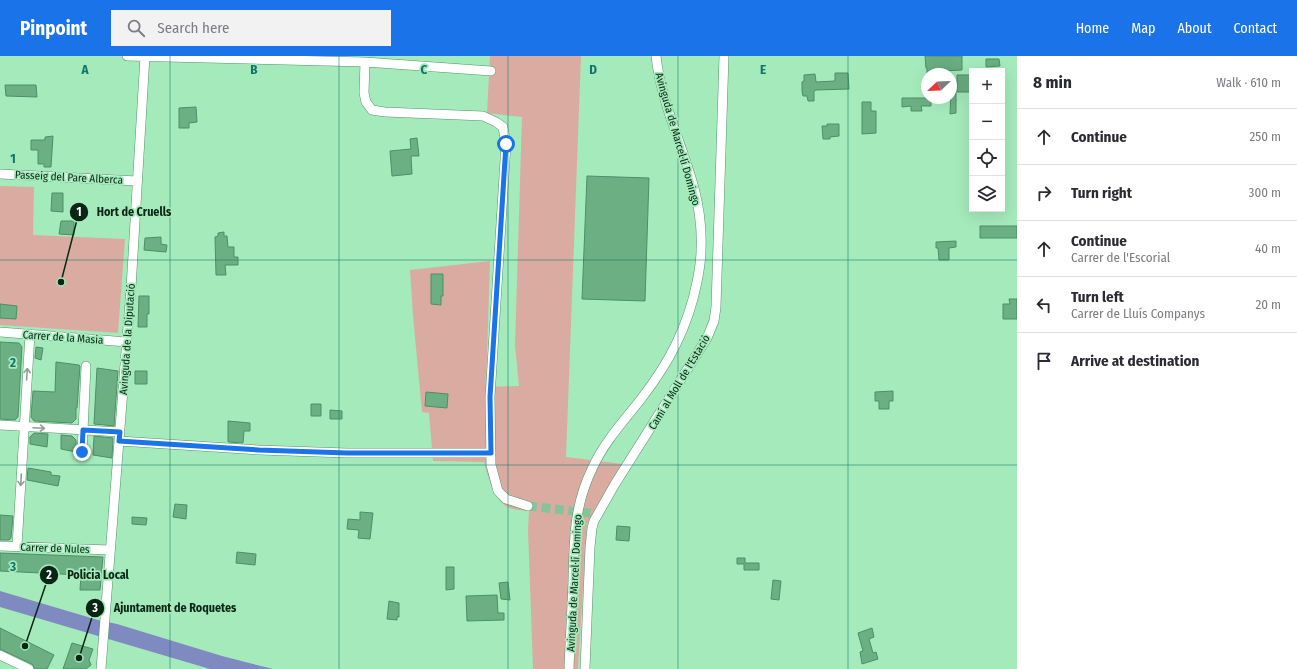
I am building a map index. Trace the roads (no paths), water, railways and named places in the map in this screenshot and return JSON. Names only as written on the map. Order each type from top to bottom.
[{"type":"street","points":[[127,56],[365,62],[491,71]]},
{"type":"street","name":"Avinguda de la Diputació","points":[[101,665],[127,342],[145,56]]},
{"type":"street","name":"Avinguda de Marcel·lí Domingo","points":[[569,669],[574,533],[578,509],[584,488],[591,469],[616,428],[659,375],[672,353],[683,330],[693,301],[698,273],[701,250],[699,217],[694,190],[662,89],[656,56]]},
{"type":"street","name":"Camí al Moll de l'Estació","points":[[585,669],[590,547],[594,521],[615,484],[707,338],[714,321],[716,307],[724,56]]},
{"type":"street","points":[[365,62],[364,93],[366,102],[372,110],[385,112],[483,116],[503,127],[506,144],[490,397],[491,464],[498,491],[506,499],[528,506]]},
{"type":"street","name":"Passeig del Pare Alberca","points":[[0,174],[137,180]]},
{"type":"street","name":"Carrer de la Masia","points":[[0,332],[127,342]]},
{"type":"street","points":[[17,546],[30,334]]},
{"type":"street","points":[[82,452],[86,366]]},
{"type":"street","points":[[0,425],[83,430],[119,436],[259,450],[347,453],[491,453]]},
{"type":"street","name":"Carrer de Nules","points":[[0,546],[110,550]]},
{"type":"street","points":[[0,655],[25,668]]},
{"type":"street","points":[[97,669],[101,665]]},
{"type":"water","points":[[0,591],[98,620],[117,624],[222,656],[273,669],[210,669],[0,607]]},
{"type":"tunnel","points":[[528,506],[598,514]]},
{"type":"place","name":"Hort de Cruells","points":[[61,282]]},
{"type":"place","name":"Policia Local","points":[[25,646]]},
{"type":"place","name":"Ajuntament de Roquetes","points":[[79,658]]}]
